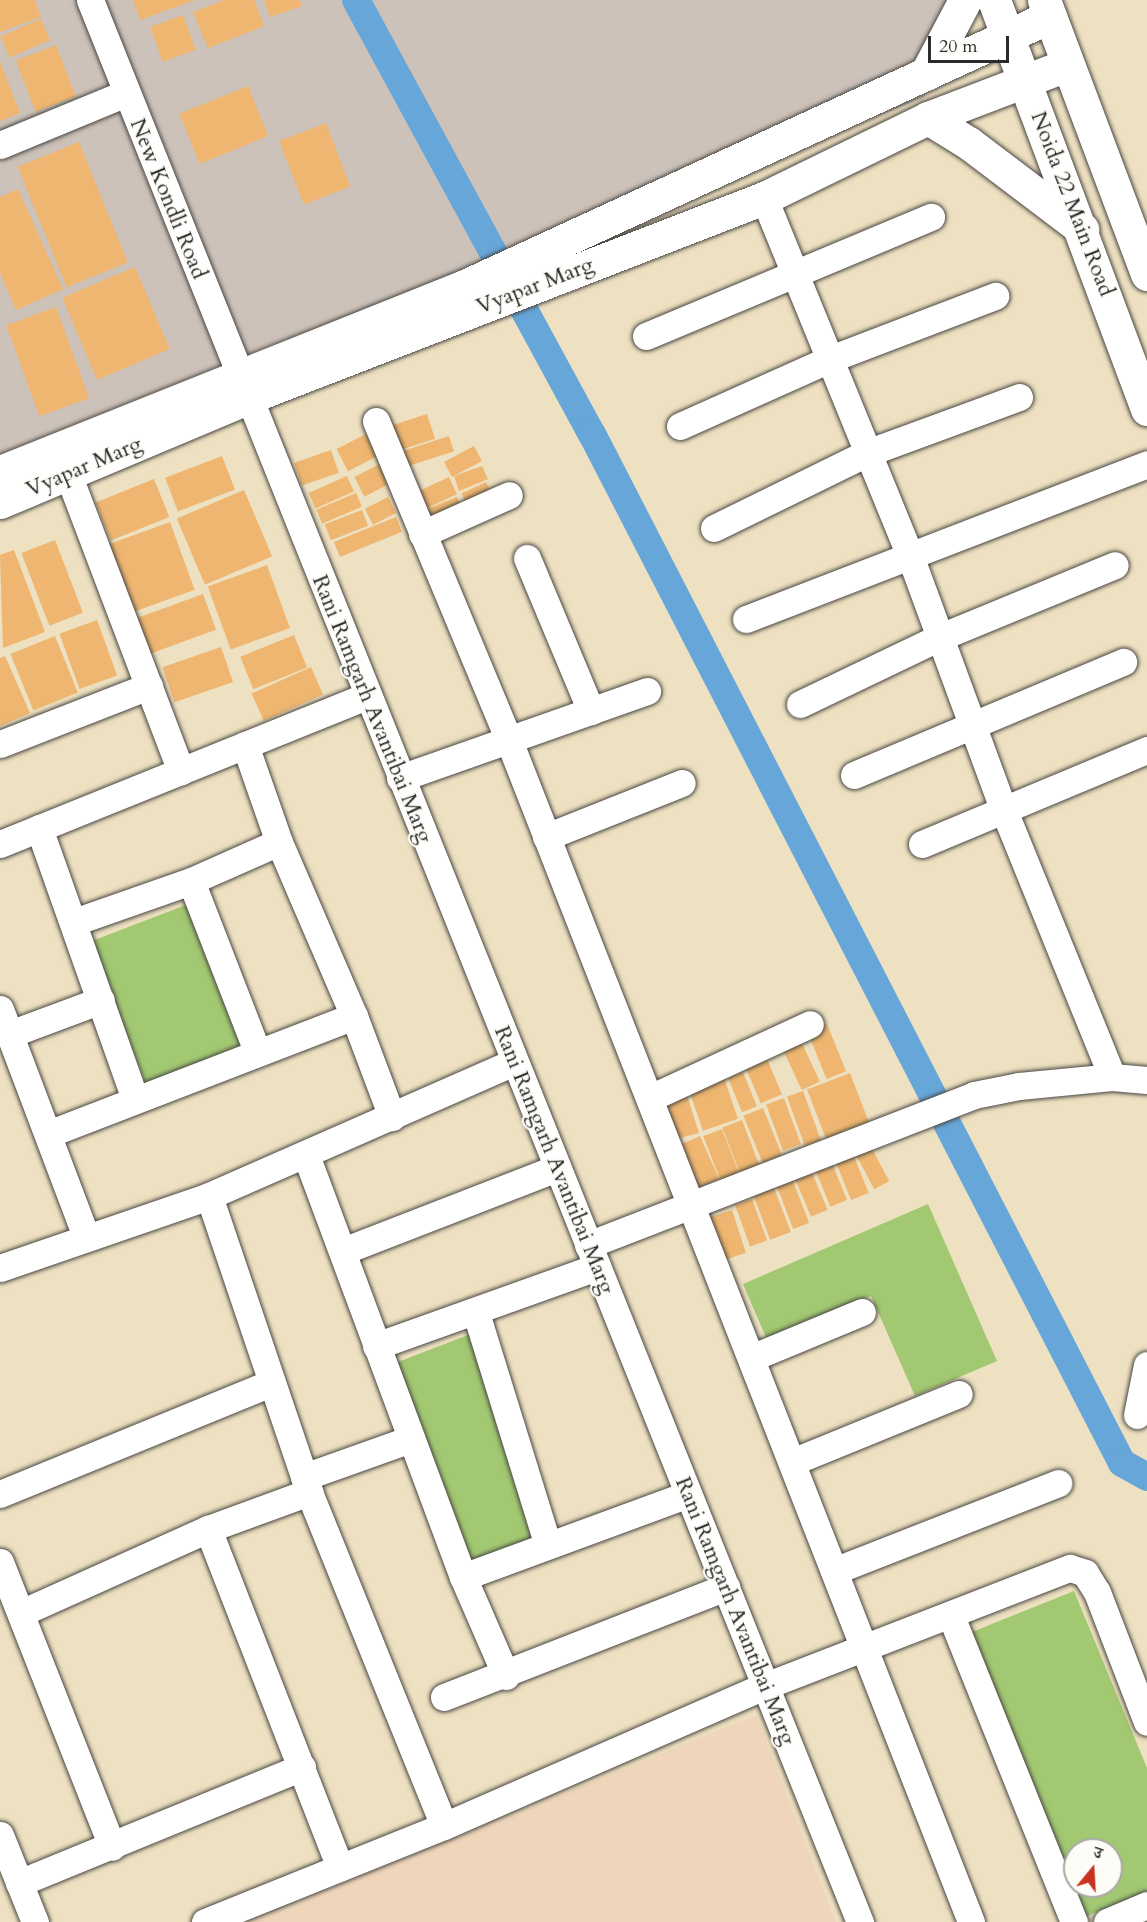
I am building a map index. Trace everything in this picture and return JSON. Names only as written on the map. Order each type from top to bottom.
[{"type":"street","name":"New Kondli Road","points":[[90,0],[242,387]]},
{"type":"street","points":[[926,74],[965,0]]},
{"type":"street","name":"Noida 22 Main Road","points":[[994,0],[1082,229],[1147,409]]},
{"type":"street","name":"Vyapar Marg","points":[[473,297],[529,258],[926,74],[1007,34],[1047,8]]},
{"type":"street","name":"Noida 22 Main Road","points":[[1047,8],[1147,274]]},
{"type":"street","name":"Vyapar Marg","points":[[0,472],[242,387],[473,297],[556,278],[764,198],[928,118],[1067,66]]},
{"type":"street","points":[[0,145],[126,93]]},
{"type":"street","points":[[928,118],[970,144],[1082,229]]},
{"type":"street","points":[[764,198],[909,553],[938,638],[976,725],[1004,808],[1112,1077]]},
{"type":"street","points":[[646,336],[930,217]]},
{"type":"street","points":[[680,426],[831,359],[995,296]]},
{"type":"street","name":"Vyapar Marg","points":[[0,502],[68,474],[242,387]]},
{"type":"street","name":"Rani Ramgarh Avantibai Marg","points":[[242,387],[860,1922]]},
{"type":"street","points":[[714,528],[867,453],[1018,398]]},
{"type":"street","points":[[376,422],[508,738],[971,1922]]},
{"type":"street","points":[[746,619],[909,553],[1147,464]]},
{"type":"street","points":[[68,474],[181,771]]},
{"type":"street","points":[[422,534],[509,495]]},
{"type":"street","points":[[528,558],[591,711]]},
{"type":"street","points":[[800,704],[938,638],[1115,565]]},
{"type":"street","points":[[854,775],[1123,662]]},
{"type":"street","points":[[0,744],[148,686]]},
{"type":"street","points":[[400,778],[508,738],[647,691]]},
{"type":"street","points":[[0,844],[367,696]]},
{"type":"street","points":[[245,745],[279,842],[354,1016],[392,1117]]},
{"type":"street","points":[[922,844],[1147,750]]},
{"type":"street","points":[[546,837],[682,783]]},
{"type":"street","points":[[39,828],[134,1097]]},
{"type":"street","points":[[74,922],[191,881],[279,842]]},
{"type":"street","points":[[191,881],[257,1051]]},
{"type":"street","points":[[10,1034],[101,1000]]},
{"type":"street","points":[[0,1009],[86,1236]]},
{"type":"street","points":[[48,1134],[134,1097],[354,1016]]},
{"type":"street","points":[[650,1098],[810,1024]]},
{"type":"street","points":[[0,1268],[86,1236],[209,1196],[514,1062]]},
{"type":"street","points":[[376,1346],[476,1313],[592,1256],[690,1204],[974,1095],[1020,1086],[1112,1077],[1147,1080]]},
{"type":"street","points":[[306,1155],[463,1577],[506,1676]]},
{"type":"street","points":[[343,1251],[557,1168]]},
{"type":"street","points":[[209,1196],[307,1484],[444,1826]]},
{"type":"street","points":[[751,1358],[862,1312]]},
{"type":"street","points":[[476,1313],[548,1545]]},
{"type":"street","points":[[1137,1415],[1147,1365]]},
{"type":"street","points":[[0,1494],[271,1383]]},
{"type":"street","points":[[792,1462],[959,1394]]},
{"type":"street","points":[[21,1614],[411,1439]]},
{"type":"street","points":[[834,1571],[1058,1483]]},
{"type":"street","points":[[463,1577],[688,1494]]},
{"type":"street","points":[[208,1529],[340,1867]]},
{"type":"street","points":[[0,1562],[112,1847]]},
{"type":"street","points":[[205,1922],[444,1826],[765,1686],[951,1616],[1053,1572],[1070,1568],[1085,1573],[1097,1592],[1147,1722]]},
{"type":"street","points":[[444,1697],[506,1676],[726,1587]]},
{"type":"street","points":[[951,1616],[1074,1922]]},
{"type":"street","points":[[19,1883],[112,1847],[302,1767]]},
{"type":"street","points":[[0,1835],[35,1922]]},
{"type":"street","points":[[1107,1922],[1147,1905]]},
{"type":"shaded area","points":[[0,0],[953,0],[950,26],[924,98],[271,345],[0,454]]},
{"type":"shaded area","points":[[756,1715],[836,1922],[249,1922]]},
{"type":"green space","points":[[191,903],[251,1060],[151,1098],[91,941]]},
{"type":"green space","points":[[928,1204],[997,1361],[915,1396],[871,1296],[767,1340],[743,1284]]},
{"type":"green space","points":[[476,1332],[560,1551],[473,1585],[389,1365]]},
{"type":"green space","points":[[1074,1591],[1147,1768],[1147,1891],[1085,1917],[1077,1898],[1123,1898],[1123,1838],[1063,1838],[1063,1864],[967,1634]]},
{"type":"building","points":[[0,0],[35,0],[41,17],[0,32]]},
{"type":"building","points":[[133,0],[195,0],[140,20]]},
{"type":"building","points":[[224,0],[254,0],[264,26],[208,48],[193,12]]},
{"type":"building","points":[[264,0],[300,0],[302,6],[270,17]]},
{"type":"building","points":[[183,15],[196,50],[163,62],[150,27]]},
{"type":"building","points":[[41,19],[50,40],[9,57],[0,36]]},
{"type":"building","points":[[56,45],[76,96],[36,112],[16,60]]},
{"type":"building","points":[[0,61],[20,113],[0,121]]},
{"type":"building","points":[[248,86],[268,136],[200,164],[179,114]]},
{"type":"building","points":[[326,123],[350,186],[304,204],[279,141]]},
{"type":"building","points":[[79,142],[128,263],[67,287],[18,167]]},
{"type":"building","points":[[18,189],[63,289],[16,310],[0,273],[0,197]]},
{"type":"building","points":[[135,267],[170,349],[97,380],[62,298]]},
{"type":"building","points":[[56,307],[89,398],[39,416],[6,325]]},
{"type":"building","points":[[427,414],[435,439],[394,452],[386,427]]},
{"type":"building","points":[[366,434],[377,456],[348,471],[337,449]]},
{"type":"building","points":[[449,436],[454,451],[405,467],[400,452]]},
{"type":"building","points":[[474,446],[482,461],[452,477],[444,462]]},
{"type":"building","points":[[331,450],[339,473],[302,485],[294,463]]},
{"type":"building","points":[[222,456],[235,490],[178,511],[165,478]]},
{"type":"building","points":[[382,463],[392,483],[364,497],[354,477]]},
{"type":"building","points":[[482,466],[488,479],[459,491],[454,476]]},
{"type":"building","points":[[347,476],[354,492],[316,509],[309,493]]},
{"type":"building","points":[[449,477],[457,494],[421,511],[413,494]]},
{"type":"building","points":[[154,479],[169,517],[111,541],[96,503]]},
{"type":"building","points":[[486,482],[493,497],[469,509],[462,493]]},
{"type":"building","points":[[244,490],[272,556],[205,585],[177,519]]},
{"type":"building","points":[[356,493],[362,507],[322,524],[316,510]]},
{"type":"building","points":[[388,497],[396,513],[373,525],[365,509]]},
{"type":"building","points":[[457,497],[464,514],[427,529],[420,512]]},
{"type":"building","points":[[362,510],[368,526],[331,540],[325,524]]},
{"type":"building","points":[[396,517],[402,532],[340,557],[334,542]]},
{"type":"building","points":[[170,522],[195,590],[131,613],[106,545]]},
{"type":"building","points":[[55,540],[83,613],[49,626],[21,553]]},
{"type":"building","points":[[14,550],[45,632],[3,648],[0,555]]},
{"type":"building","points":[[267,565],[290,628],[231,650],[208,587]]},
{"type":"building","points":[[203,594],[216,630],[146,655],[133,619]]},
{"type":"building","points":[[97,620],[117,675],[80,689],[59,634]]},
{"type":"building","points":[[294,635],[307,667],[253,689],[240,657]]},
{"type":"building","points":[[55,636],[78,693],[33,711],[10,654]]},
{"type":"building","points":[[221,647],[233,682],[174,702],[162,667]]},
{"type":"building","points":[[5,656],[30,713],[0,726],[0,658]]},
{"type":"building","points":[[311,667],[323,694],[264,721],[252,693]]},
{"type":"building","points":[[827,1024],[846,1071],[827,1079],[808,1032]]},
{"type":"building","points":[[800,1039],[820,1082],[802,1090],[782,1047]]},
{"type":"building","points":[[764,1052],[782,1094],[761,1103],[743,1061]]},
{"type":"building","points":[[743,1072],[757,1106],[742,1112],[728,1078]]},
{"type":"building","points":[[850,1073],[870,1125],[827,1142],[807,1089]]},
{"type":"building","points":[[724,1078],[738,1119],[703,1131],[689,1090]]},
{"type":"building","points":[[803,1091],[821,1140],[805,1146],[787,1097]]},
{"type":"building","points":[[686,1092],[699,1133],[676,1139],[666,1106],[677,1102],[675,1095]]},
{"type":"building","points":[[784,1098],[801,1144],[783,1151],[766,1104]]},
{"type":"building","points":[[763,1108],[782,1155],[763,1163],[744,1116]]},
{"type":"building","points":[[742,1120],[760,1167],[740,1174],[722,1128]]},
{"type":"building","points":[[722,1129],[739,1174],[721,1181],[703,1136]]},
{"type":"building","points":[[700,1136],[719,1179],[698,1188],[679,1145]]},
{"type":"building","points":[[870,1145],[889,1181],[874,1189],[855,1153]]},
{"type":"building","points":[[853,1154],[869,1193],[851,1200],[835,1161]]},
{"type":"building","points":[[832,1163],[847,1200],[830,1207],[815,1170]]},
{"type":"building","points":[[812,1173],[828,1210],[811,1217],[795,1180]]},
{"type":"building","points":[[793,1181],[809,1223],[793,1229],[777,1187]]},
{"type":"building","points":[[774,1188],[791,1232],[770,1240],[753,1196]]},
{"type":"building","points":[[752,1199],[767,1240],[750,1247],[735,1205]]},
{"type":"building","points":[[732,1210],[746,1253],[720,1261],[706,1218]]},
{"type":"waterway","points":[[356,0],[592,434],[1122,1463],[1147,1477]]}]
